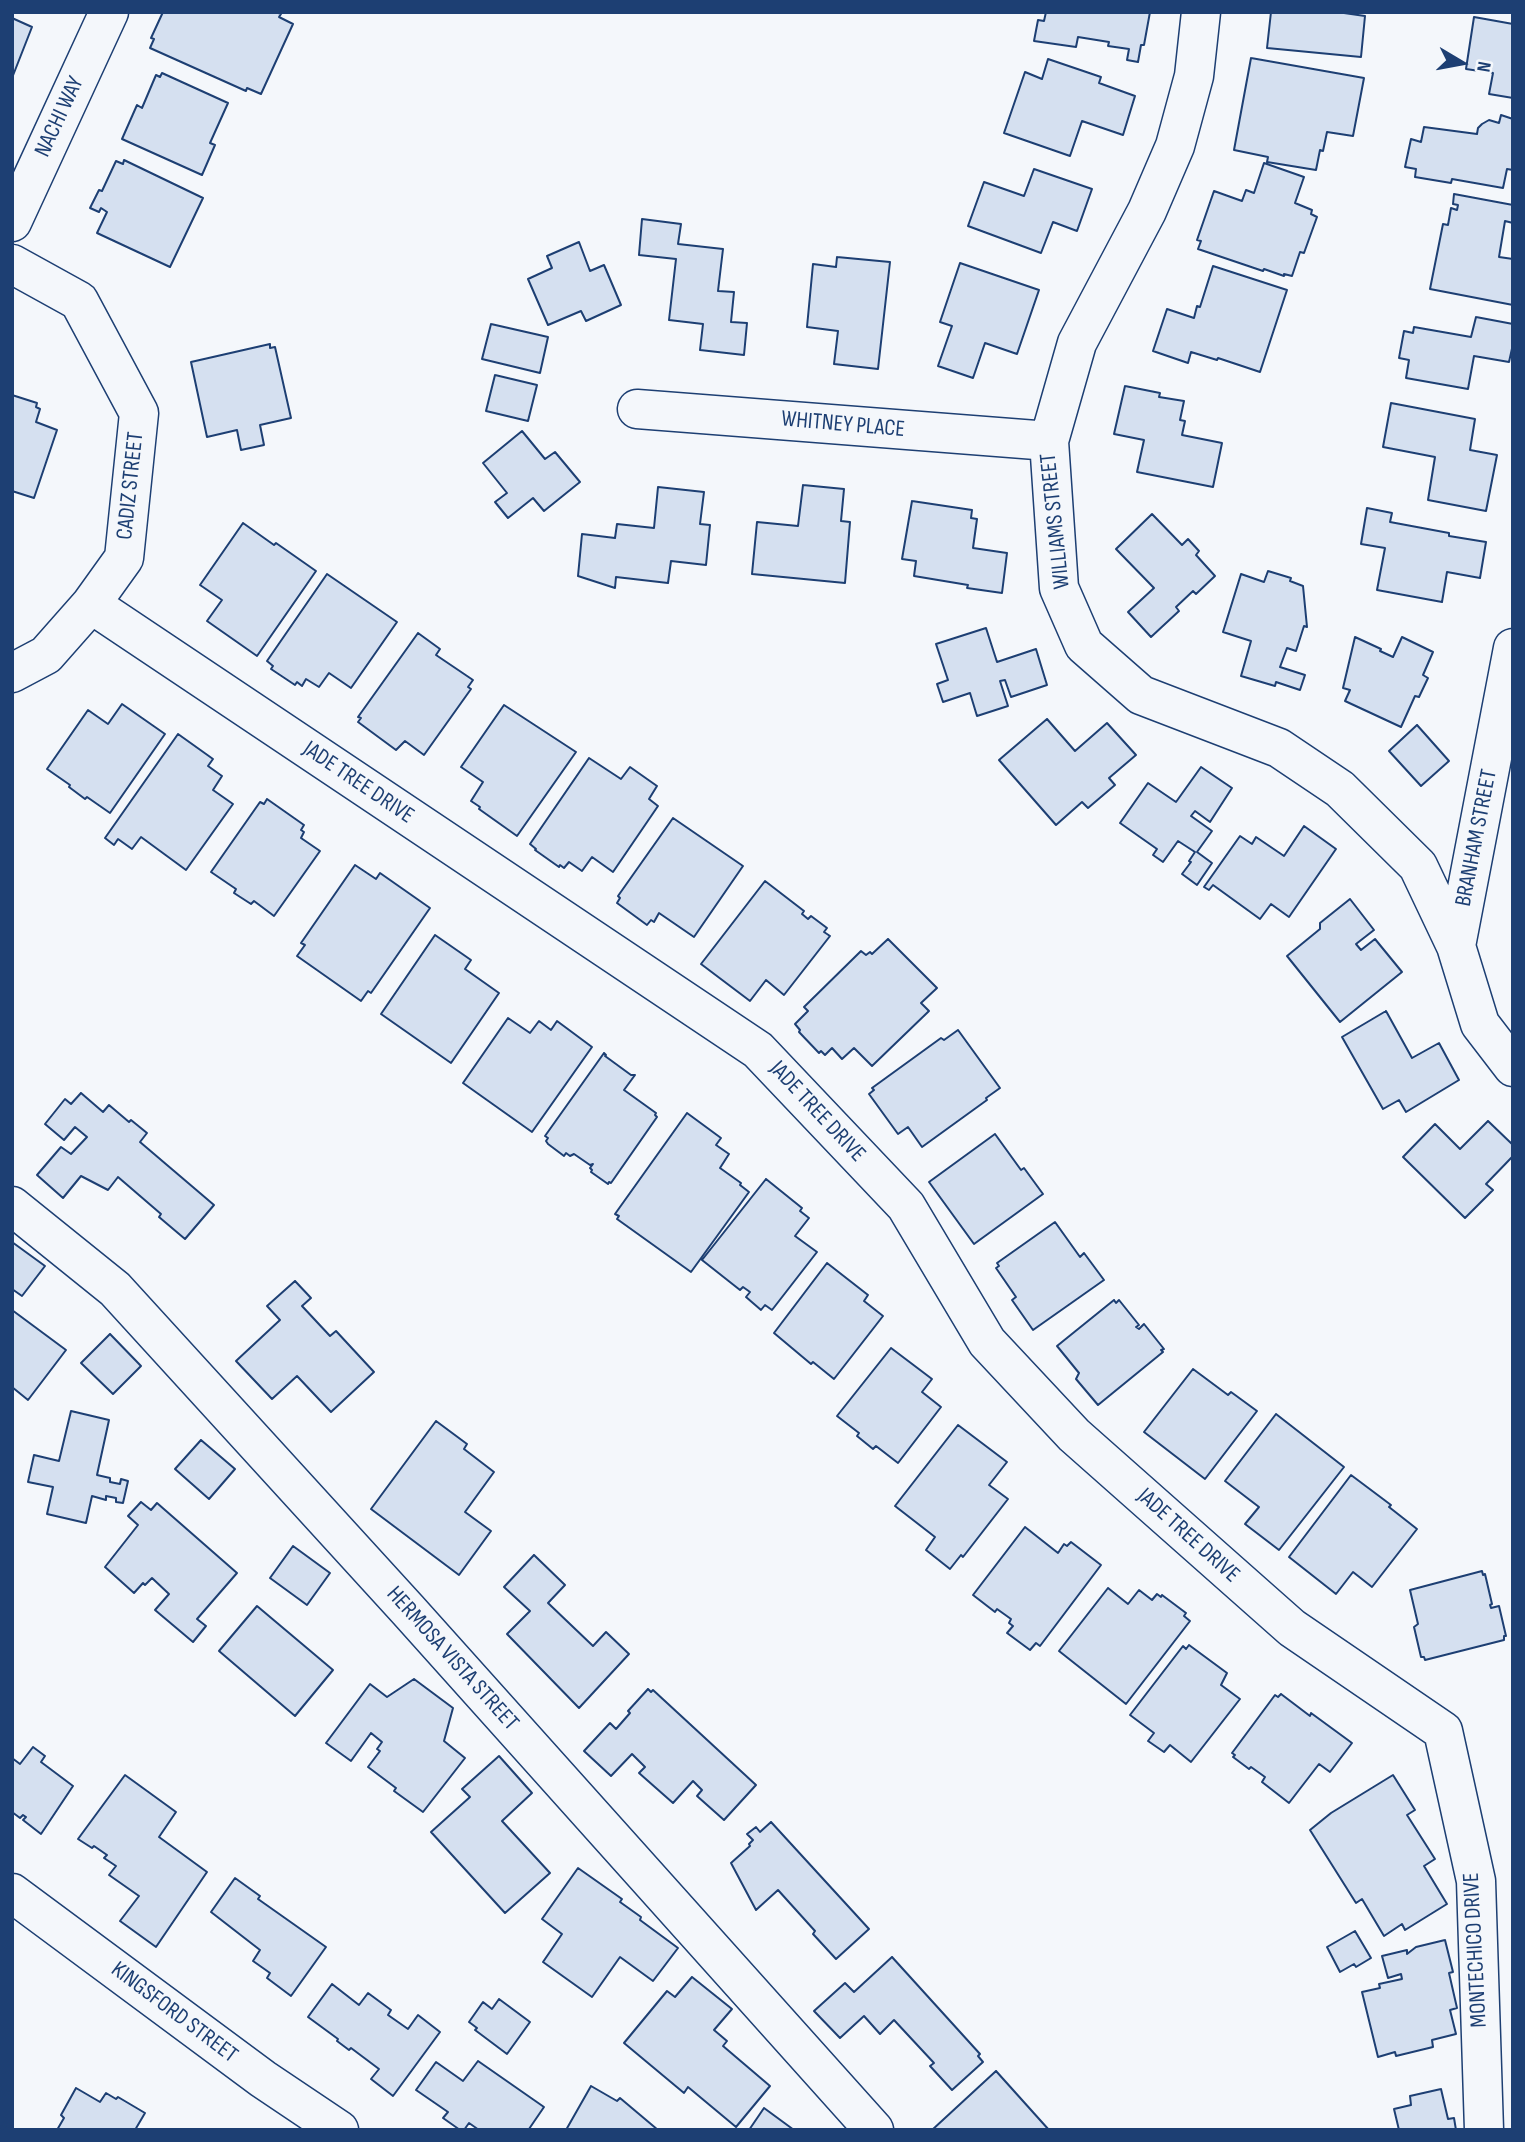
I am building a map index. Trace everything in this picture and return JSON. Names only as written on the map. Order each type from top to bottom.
[{"type":"street","name":"NACHI WAY","points":[[12,222],[109,12]]},
{"type":"street","name":"WILLIAMS STREET","points":[[1201,12],[1194,76],[1175,146],[1147,212],[1077,343],[1049,442],[1059,588],[1084,645],[1141,695],[1279,748],[1340,789],[1418,866],[1456,946],[1480,1024],[1513,1067]]},
{"type":"street","name":"CADIZ STREET","points":[[12,264],[79,301],[139,413],[124,558],[91,604],[46,655],[12,673]]},
{"type":"street","name":"WHITNEY PLACE","points":[[638,409],[1049,442]]},
{"type":"street","name":"JADE TREE DRIVE","points":[[91,604],[758,1050],[906,1206],[987,1342],[1074,1435],[1292,1628],[1443,1731]]},
{"type":"street","name":"BRANHAM STREET","points":[[1456,946],[1513,648]]},
{"type":"street","name":"HERMOSA VISTA STREET","points":[[12,1206],[115,1289],[408,1610],[874,2130]]},
{"type":"street","name":"MONTECHICO DRIVE","points":[[1443,1731],[1476,1881],[1484,2130]]},
{"type":"street","name":"KINGSFORD STREET","points":[[12,1893],[263,2078],[339,2130]]},
{"type":"building","points":[[163,12],[276,12],[281,14],[279,17],[293,24],[261,94],[247,88],[246,91],[150,48],[154,39],[151,38]]},
{"type":"building","points":[[1046,12],[1150,12],[1138,62],[1127,60],[1129,49],[1108,46],[1109,42],[1078,37],[1076,47],[1034,41],[1038,20],[1044,21]]},
{"type":"building","points":[[1271,12],[1337,12],[1365,16],[1361,57],[1267,48]]},
{"type":"building","points":[[1474,17],[1513,24],[1513,98],[1489,94],[1493,73],[1466,69]]},
{"type":"building","points":[[12,18],[32,27],[12,78]]},
{"type":"building","points":[[1251,58],[1364,78],[1353,136],[1327,132],[1316,170],[1267,162],[1268,157],[1234,150]]},
{"type":"building","points":[[1048,59],[1101,77],[1099,83],[1135,96],[1123,135],[1082,121],[1070,156],[1004,133],[1025,72],[1042,79]]},
{"type":"building","points":[[162,73],[228,103],[210,143],[215,145],[202,175],[122,139],[137,105],[142,108],[156,75],[160,77]]},
{"type":"building","points":[[1501,115],[1513,119],[1513,170],[1507,169],[1503,188],[1452,179],[1451,183],[1415,177],[1416,169],[1405,167],[1411,139],[1421,142],[1424,127],[1477,134],[1478,128],[1489,120],[1499,123]]},
{"type":"building","points":[[124,160],[203,198],[170,267],[97,233],[107,212],[101,208],[99,212],[90,208],[99,190],[102,191],[116,161],[123,164]]},
{"type":"building","points":[[1264,163],[1304,177],[1295,203],[1312,210],[1311,214],[1317,217],[1292,276],[1264,269],[1263,271],[1198,249],[1201,241],[1197,240],[1214,191],[1242,201],[1246,190],[1254,193]]},
{"type":"building","points":[[1034,169],[1092,189],[1077,231],[1053,222],[1041,253],[968,226],[984,182],[1024,196]]},
{"type":"building","points":[[1454,194],[1513,205],[1513,223],[1505,221],[1499,257],[1513,259],[1513,305],[1430,289],[1443,224],[1448,225],[1451,208],[1457,210],[1458,205],[1453,204]]},
{"type":"building","points":[[642,219],[681,224],[678,244],[723,249],[718,291],[734,292],[731,322],[747,323],[744,355],[700,350],[703,324],[669,320],[676,259],[639,255]]},
{"type":"building","points":[[579,242],[590,271],[604,265],[621,305],[586,321],[581,311],[548,325],[528,279],[552,268],[547,256]]},
{"type":"building","points":[[837,257],[890,262],[878,369],[834,364],[838,331],[807,327],[813,264],[836,267]]},
{"type":"building","points":[[960,263],[1039,290],[1017,354],[985,343],[973,378],[938,366],[952,326],[940,322]]},
{"type":"building","points":[[1213,266],[1287,290],[1260,372],[1191,352],[1188,363],[1153,351],[1167,309],[1194,318]]},
{"type":"building","points":[[1476,317],[1513,324],[1509,362],[1474,356],[1468,389],[1406,378],[1409,360],[1399,358],[1404,331],[1413,333],[1414,327],[1471,337]]},
{"type":"building","points":[[491,324],[548,337],[540,373],[482,359]]},
{"type":"building","points":[[270,344],[270,348],[275,347],[291,418],[260,425],[264,445],[241,450],[237,430],[207,437],[191,362]]},
{"type":"building","points":[[495,375],[537,385],[528,421],[486,411]]},
{"type":"building","points":[[1125,386],[1160,393],[1159,397],[1184,401],[1180,420],[1185,421],[1182,435],[1222,443],[1213,487],[1137,472],[1144,440],[1114,434]]},
{"type":"building","points":[[12,395],[37,403],[36,407],[40,409],[36,422],[57,430],[34,498],[12,491]]},
{"type":"building","points":[[1391,403],[1475,419],[1470,450],[1497,455],[1486,511],[1428,500],[1435,457],[1383,447]]},
{"type":"building","points":[[522,431],[545,459],[555,452],[580,482],[544,511],[533,498],[508,518],[495,502],[507,493],[483,463]]},
{"type":"building","points":[[803,485],[844,489],[841,521],[850,522],[845,583],[752,574],[757,522],[798,526]]},
{"type":"building","points":[[658,487],[704,492],[700,524],[710,525],[706,565],[671,561],[668,583],[616,577],[615,588],[578,576],[582,534],[615,538],[617,524],[654,528]]},
{"type":"building","points":[[912,501],[972,510],[971,518],[977,519],[973,548],[1007,553],[1002,593],[914,576],[916,561],[902,559]]},
{"type":"building","points":[[1367,508],[1392,513],[1390,522],[1486,542],[1480,578],[1447,572],[1442,602],[1377,590],[1385,548],[1361,544]]},
{"type":"building","points":[[1152,514],[1182,545],[1188,539],[1199,551],[1196,555],[1215,576],[1196,594],[1193,591],[1176,607],[1179,611],[1151,637],[1128,612],[1154,588],[1116,549]]},
{"type":"building","points":[[243,523],[316,571],[257,656],[207,621],[222,600],[200,585]]},
{"type":"building","points":[[1268,571],[1291,578],[1290,581],[1303,586],[1307,627],[1304,626],[1296,651],[1287,648],[1280,667],[1305,675],[1300,690],[1276,682],[1275,686],[1241,676],[1251,641],[1223,632],[1241,574],[1264,582]]},
{"type":"building","points":[[327,574],[397,622],[351,688],[329,673],[319,687],[306,679],[302,686],[297,682],[295,685],[271,669],[273,666],[267,661]]},
{"type":"building","points":[[986,628],[997,662],[1036,649],[1047,685],[1011,697],[1005,680],[1000,681],[1008,706],[977,716],[970,693],[943,702],[937,684],[948,680],[936,644]]},
{"type":"building","points":[[418,633],[440,649],[436,655],[473,680],[468,687],[471,689],[424,755],[405,741],[396,750],[358,722],[361,718],[358,717]]},
{"type":"building","points":[[1355,637],[1393,657],[1402,637],[1433,652],[1423,675],[1428,678],[1419,697],[1415,696],[1401,727],[1345,701],[1350,690],[1343,688]]},
{"type":"building","points":[[122,704],[165,734],[110,813],[87,797],[85,799],[47,769],[88,710],[108,724]]},
{"type":"building","points":[[504,705],[576,752],[517,836],[471,801],[483,782],[461,767]]},
{"type":"building","points":[[1047,719],[1075,751],[1107,723],[1136,755],[1109,778],[1115,785],[1088,808],[1082,802],[1056,825],[999,760]]},
{"type":"building","points":[[1417,725],[1449,761],[1421,786],[1389,751]]},
{"type":"building","points":[[178,734],[213,759],[208,766],[222,776],[213,790],[233,804],[186,870],[141,837],[132,849],[118,839],[114,845],[105,838]]},
{"type":"building","points":[[589,758],[621,779],[630,767],[657,786],[649,799],[658,806],[613,872],[592,857],[582,871],[569,862],[564,868],[560,865],[559,867],[530,844]]},
{"type":"building","points":[[1201,767],[1232,788],[1210,822],[1195,811],[1191,816],[1212,831],[1197,852],[1212,863],[1197,885],[1182,874],[1195,852],[1178,841],[1163,862],[1153,855],[1157,849],[1120,823],[1148,783],[1176,802]]},
{"type":"building","points":[[267,799],[304,825],[301,838],[320,851],[274,916],[254,901],[251,904],[234,893],[236,889],[211,872],[260,802],[264,804]]},
{"type":"building","points":[[673,818],[743,866],[694,937],[659,913],[654,922],[651,920],[647,925],[617,903],[620,898],[618,896]]},
{"type":"building","points":[[1304,826],[1336,849],[1289,917],[1271,904],[1260,919],[1213,885],[1209,890],[1204,887],[1240,836],[1252,844],[1256,837],[1284,856]]},
{"type":"building","points":[[355,865],[376,879],[380,873],[430,908],[371,993],[368,991],[361,1001],[297,956],[305,945],[301,943]]},
{"type":"building","points":[[765,881],[804,911],[802,914],[808,919],[811,916],[827,928],[824,932],[830,936],[784,995],[766,980],[750,1001],[701,964]]},
{"type":"building","points":[[1350,899],[1374,930],[1356,944],[1361,950],[1375,939],[1402,972],[1340,1022],[1287,956],[1320,929],[1320,923]]},
{"type":"building","points":[[435,935],[471,960],[465,969],[499,993],[451,1063],[381,1014]]},
{"type":"building","points":[[888,939],[937,988],[921,1003],[929,1011],[872,1066],[854,1048],[842,1059],[832,1048],[825,1055],[821,1051],[819,1053],[795,1024],[808,1011],[804,1007],[861,951],[866,955],[870,952],[872,954]]},
{"type":"building","points":[[1386,1011],[1412,1058],[1439,1043],[1459,1080],[1406,1112],[1399,1100],[1383,1109],[1342,1037]]},
{"type":"building","points":[[508,1018],[530,1033],[539,1021],[551,1030],[557,1021],[592,1047],[532,1132],[463,1083]]},
{"type":"building","points":[[958,1030],[1000,1088],[922,1147],[908,1127],[898,1134],[869,1094],[874,1090],[872,1088],[941,1038],[944,1040]]},
{"type":"building","points":[[604,1053],[631,1075],[635,1075],[624,1090],[656,1113],[657,1117],[608,1184],[591,1172],[593,1164],[590,1165],[574,1154],[570,1156],[566,1153],[564,1156],[548,1144],[548,1138],[545,1136]]},
{"type":"building","points":[[81,1093],[103,1112],[109,1105],[147,1133],[140,1142],[214,1205],[185,1239],[118,1177],[108,1190],[81,1176],[63,1198],[37,1175],[61,1147],[71,1154],[87,1137],[75,1127],[64,1140],[45,1124],[65,1099],[71,1104]]},
{"type":"building","points":[[687,1113],[721,1138],[716,1145],[729,1154],[720,1168],[749,1192],[691,1272],[617,1219],[619,1216],[615,1214]]},
{"type":"building","points":[[1488,1121],[1513,1145],[1513,1156],[1486,1184],[1493,1190],[1465,1218],[1403,1157],[1435,1124],[1460,1149]]},
{"type":"building","points":[[995,1134],[1021,1170],[1024,1168],[1043,1194],[974,1244],[929,1182]]},
{"type":"building","points":[[766,1179],[802,1208],[800,1211],[809,1218],[795,1236],[817,1252],[772,1310],[765,1305],[761,1310],[746,1297],[750,1292],[743,1287],[740,1290],[702,1260]]},
{"type":"building","points":[[1055,1222],[1080,1257],[1084,1253],[1104,1280],[1033,1330],[1012,1300],[1016,1297],[996,1268],[999,1266],[997,1263]]},
{"type":"building","points":[[12,1242],[45,1266],[22,1296],[12,1289]]},
{"type":"building","points":[[827,1263],[868,1295],[864,1301],[883,1316],[834,1379],[774,1333]]},
{"type":"building","points":[[295,1281],[311,1298],[302,1306],[330,1336],[336,1331],[374,1372],[331,1412],[297,1376],[272,1399],[236,1361],[280,1320],[267,1306]]},
{"type":"building","points":[[1114,1300],[1116,1303],[1119,1300],[1139,1325],[1136,1327],[1139,1329],[1144,1324],[1164,1349],[1098,1405],[1076,1379],[1079,1373],[1057,1346]]},
{"type":"building","points":[[12,1310],[66,1350],[28,1400],[12,1387]]},
{"type":"building","points":[[110,1334],[141,1366],[113,1394],[81,1363]]},
{"type":"building","points":[[891,1348],[932,1379],[922,1392],[941,1407],[898,1463],[876,1446],[873,1449],[857,1436],[859,1433],[837,1416]]},
{"type":"building","points":[[1193,1369],[1228,1395],[1231,1392],[1257,1411],[1205,1479],[1144,1432]]},
{"type":"building","points":[[71,1411],[109,1420],[97,1475],[120,1484],[121,1479],[128,1481],[123,1503],[116,1502],[116,1498],[106,1496],[106,1500],[92,1496],[86,1523],[47,1514],[53,1487],[28,1482],[34,1455],[59,1461]]},
{"type":"building","points":[[1276,1414],[1344,1467],[1279,1550],[1245,1524],[1259,1507],[1225,1481]]},
{"type":"building","points":[[436,1421],[467,1444],[464,1449],[494,1472],[465,1512],[491,1531],[459,1575],[371,1509]]},
{"type":"building","points":[[958,1425],[1007,1462],[989,1485],[1008,1499],[963,1557],[961,1555],[950,1569],[926,1550],[935,1537],[895,1506]]},
{"type":"building","points":[[201,1440],[235,1469],[209,1499],[175,1469]]},
{"type":"building","points":[[1351,1475],[1391,1505],[1389,1507],[1417,1529],[1372,1587],[1353,1572],[1336,1594],[1289,1557]]},
{"type":"building","points":[[141,1502],[151,1510],[157,1503],[237,1573],[197,1619],[206,1626],[193,1642],[155,1610],[169,1594],[152,1578],[134,1593],[105,1567],[138,1525],[128,1516]]},
{"type":"building","points":[[1025,1527],[1058,1553],[1064,1544],[1067,1546],[1071,1542],[1101,1565],[1040,1646],[1036,1643],[1030,1650],[1007,1633],[1013,1626],[1009,1623],[1011,1619],[997,1609],[995,1612],[973,1595]]},
{"type":"building","points":[[293,1546],[330,1573],[307,1605],[270,1578]]},
{"type":"building","points":[[534,1555],[565,1585],[548,1603],[593,1646],[606,1632],[629,1654],[579,1708],[507,1634],[530,1611],[504,1587]]},
{"type":"building","points":[[1482,1571],[1483,1575],[1485,1574],[1491,1608],[1499,1606],[1506,1636],[1504,1640],[1425,1660],[1421,1657],[1414,1627],[1418,1624],[1410,1590]]},
{"type":"building","points":[[1108,1588],[1128,1604],[1139,1590],[1152,1600],[1157,1594],[1161,1597],[1162,1595],[1186,1613],[1184,1616],[1190,1621],[1126,1704],[1059,1651]]},
{"type":"building","points":[[257,1606],[333,1670],[295,1716],[219,1651]]},
{"type":"building","points":[[1189,1645],[1227,1673],[1221,1685],[1240,1699],[1191,1762],[1170,1745],[1164,1752],[1148,1741],[1154,1733],[1130,1715],[1183,1646],[1186,1649]]},
{"type":"building","points":[[414,1679],[453,1708],[444,1741],[465,1758],[423,1812],[394,1791],[396,1788],[368,1767],[380,1751],[377,1749],[382,1742],[371,1733],[351,1761],[326,1743],[370,1684],[387,1697]]},
{"type":"building","points":[[648,1689],[651,1692],[653,1690],[756,1785],[724,1820],[697,1796],[702,1790],[693,1781],[673,1803],[639,1773],[645,1767],[632,1754],[611,1776],[584,1751],[610,1723],[616,1729]]},
{"type":"building","points":[[1281,1694],[1352,1743],[1330,1772],[1319,1764],[1289,1803],[1262,1782],[1265,1777],[1251,1767],[1249,1769],[1233,1757],[1235,1755],[1232,1753],[1275,1695],[1278,1697]]},
{"type":"building","points":[[33,1747],[45,1756],[41,1762],[73,1786],[41,1834],[23,1820],[26,1817],[23,1815],[20,1818],[12,1812],[12,1758],[20,1764]]},
{"type":"building","points":[[499,1756],[532,1793],[502,1821],[550,1873],[505,1913],[431,1832],[470,1797],[462,1789]]},
{"type":"building","points":[[125,1775],[176,1812],[159,1837],[207,1872],[156,1947],[120,1921],[139,1896],[109,1875],[116,1866],[104,1858],[107,1855],[78,1839]]},
{"type":"building","points":[[1393,1775],[1415,1810],[1407,1815],[1435,1859],[1424,1866],[1447,1904],[1405,1930],[1402,1924],[1384,1936],[1362,1899],[1356,1903],[1310,1830],[1331,1813]]},
{"type":"building","points":[[771,1822],[869,1929],[836,1959],[778,1890],[756,1910],[731,1863],[750,1846],[753,1840],[747,1834],[756,1827],[760,1832]]},
{"type":"building","points":[[578,1868],[622,1899],[620,1902],[641,1917],[640,1920],[678,1948],[653,1981],[620,1957],[592,1997],[543,1962],[562,1934],[542,1919]]},
{"type":"building","points":[[235,1878],[260,1896],[258,1899],[326,1947],[291,1996],[267,1978],[270,1973],[253,1961],[260,1950],[211,1912]]},
{"type":"building","points":[[1355,1931],[1371,1958],[1340,1972],[1327,1947]]},
{"type":"building","points":[[1445,1940],[1453,1972],[1449,1973],[1457,2008],[1450,2010],[1456,2034],[1432,2040],[1433,2047],[1396,2056],[1395,2052],[1378,2057],[1362,1992],[1380,1988],[1379,1984],[1402,1979],[1401,1974],[1388,1978],[1382,1956],[1407,1950],[1407,1954],[1416,1947]]},
{"type":"building","points":[[892,1957],[980,2054],[978,2056],[983,2062],[952,2090],[930,2066],[934,2063],[894,2020],[880,2034],[864,2016],[840,2038],[814,2011],[845,1983],[854,1992]]},
{"type":"building","points":[[692,1977],[732,2009],[714,2030],[727,2041],[723,2046],[770,2086],[736,2127],[688,2087],[684,2093],[624,2043],[667,1991],[675,1997]]},
{"type":"building","points":[[332,1984],[359,2005],[368,1993],[391,2010],[388,2015],[408,2029],[418,2015],[440,2032],[393,2096],[371,2079],[379,2069],[351,2048],[349,2050],[308,2017]]},
{"type":"building","points":[[499,1999],[530,2022],[507,2054],[475,2030],[477,2028],[469,2022],[483,2002],[492,2009]]},
{"type":"building","points":[[478,2061],[544,2107],[529,2129],[531,2130],[479,2130],[469,2123],[464,2130],[460,2130],[443,2118],[448,2112],[416,2090],[436,2062],[463,2081]]},
{"type":"building","points":[[996,2071],[1049,2130],[932,2130]]},
{"type":"building","points":[[591,2086],[617,2101],[620,2098],[658,2130],[566,2130]]},
{"type":"building","points":[[76,2088],[100,2102],[106,2093],[116,2099],[118,2097],[145,2113],[135,2130],[57,2130],[64,2118],[61,2115]]},
{"type":"building","points":[[1441,2089],[1448,2119],[1454,2118],[1456,2130],[1399,2130],[1394,2109],[1411,2105],[1410,2096]]},
{"type":"building","points":[[764,2108],[794,2130],[749,2130]]}]
